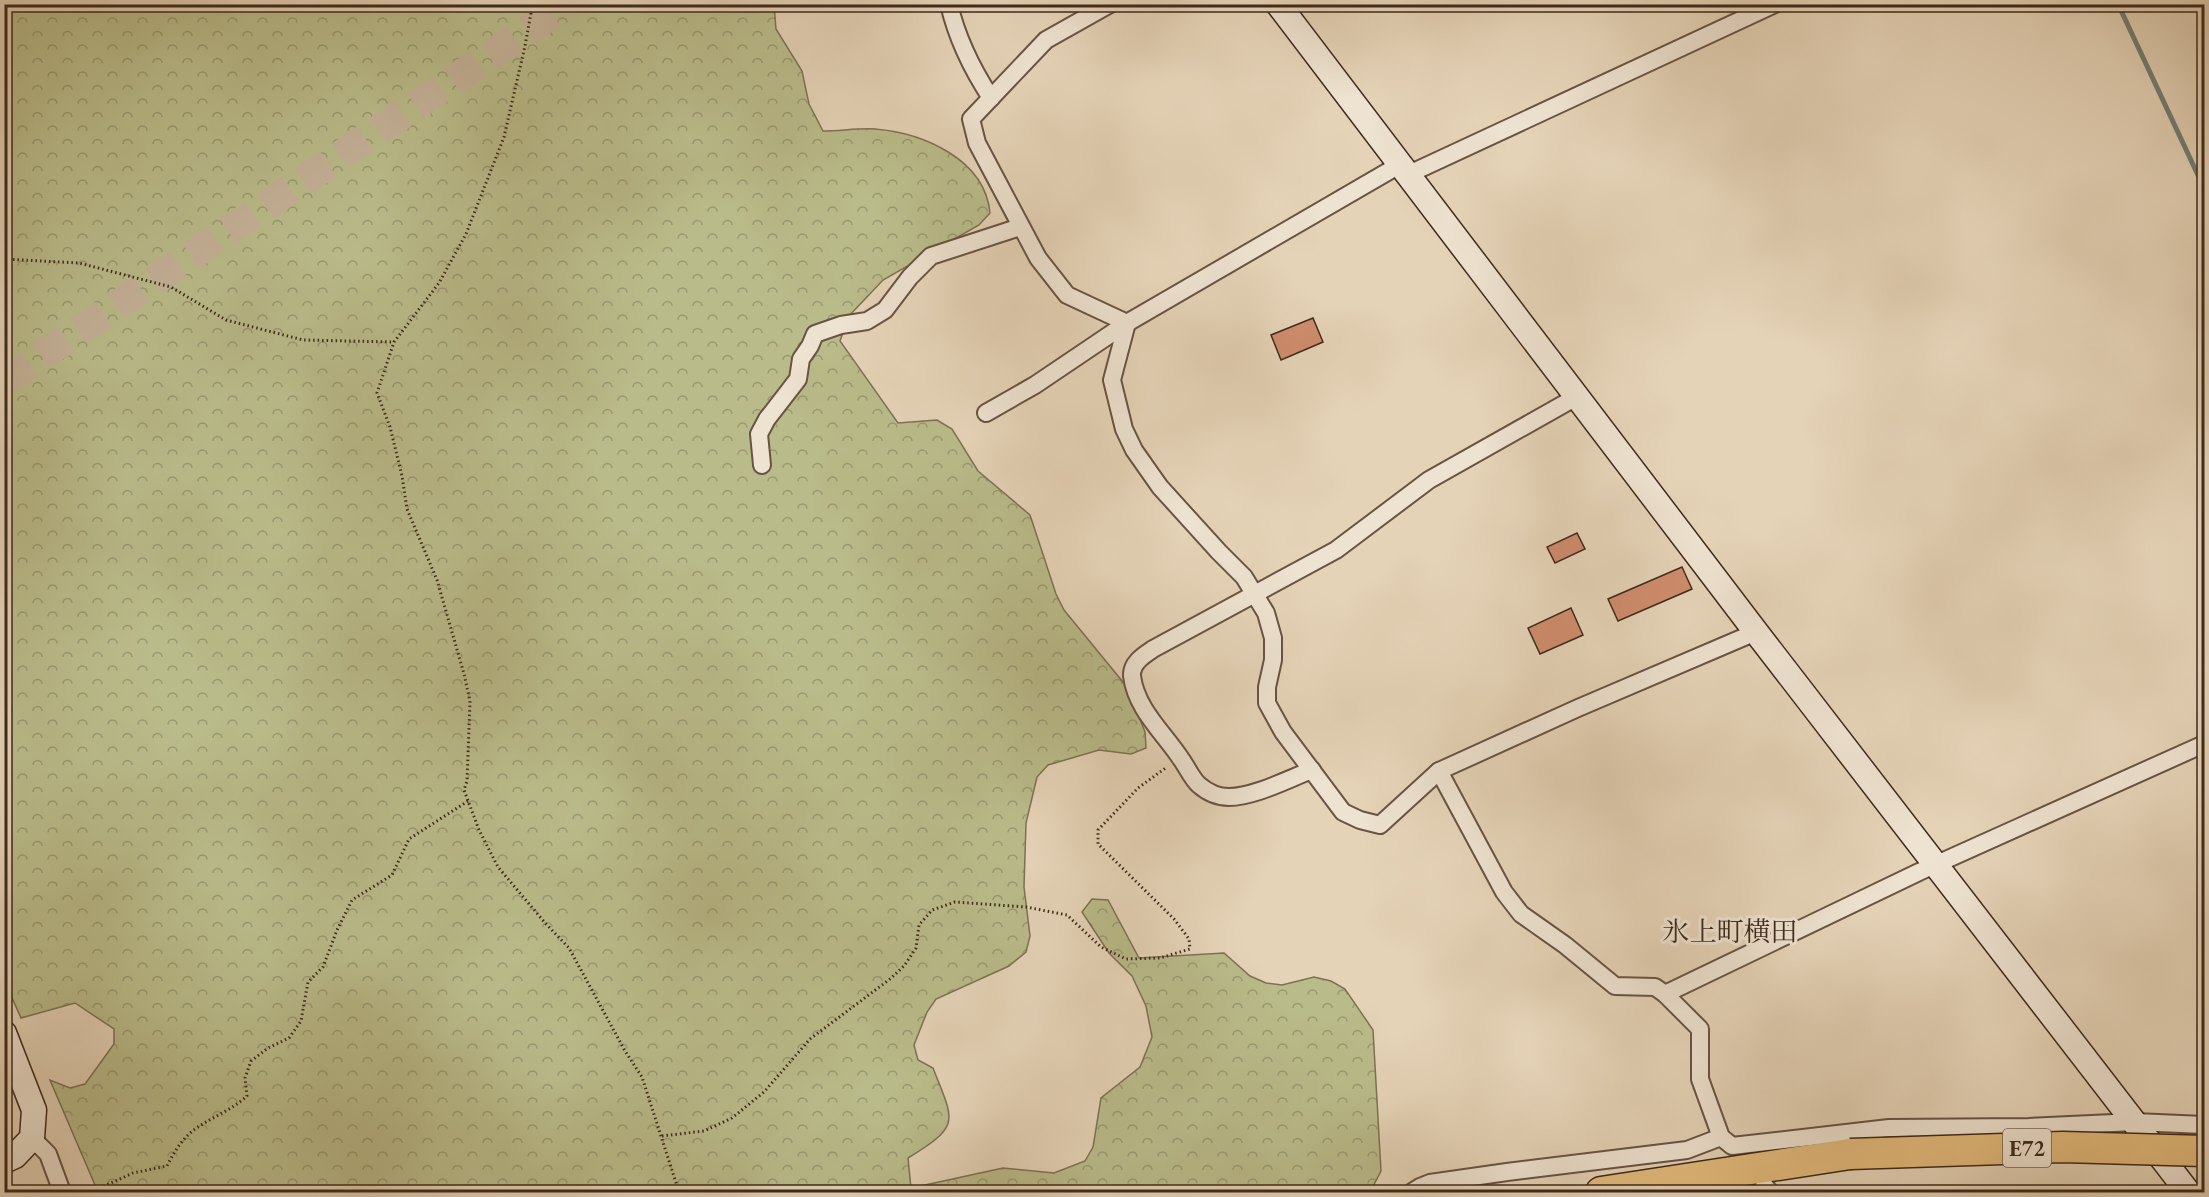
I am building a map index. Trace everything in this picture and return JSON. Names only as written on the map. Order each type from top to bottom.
[{"type":"highway","name":"E72","points":[[1601,1192],[1850,1154],[2062,1147],[2205,1151]]},
{"type":"street","points":[[949,4],[954,25],[973,70],[991,98]]},
{"type":"street","points":[[1110,4],[1046,40],[971,119],[977,143],[1038,258],[1067,295],[1127,323]]},
{"type":"street","points":[[1278,4],[1756,632],[2188,1192]]},
{"type":"street","points":[[986,413],[1035,385],[1127,323],[1405,169],[1775,4]]},
{"type":"street","points":[[762,465],[759,434],[767,419],[798,380],[801,359],[810,346],[814,334],[841,325],[867,321],[885,310],[910,276],[931,256],[1020,227]]},
{"type":"street","points":[[1127,323],[1112,380],[1129,440],[1160,487],[1244,577],[1266,613],[1273,639],[1273,660],[1266,687],[1268,703],[1283,732],[1343,812],[1360,820],[1380,825],[1438,771],[1756,632]]},
{"type":"street","points":[[1312,770],[1249,794],[1228,798],[1214,794],[1197,784],[1180,757],[1150,719],[1138,696],[1132,674],[1137,660],[1336,550],[1429,480],[1578,396]]},
{"type":"street","points":[[1665,994],[1935,865],[2205,744]]},
{"type":"street","points":[[1438,771],[1504,892],[1521,914],[1565,945],[1615,986],[1655,987],[1700,1029],[1700,1079],[1721,1137],[1732,1146],[1889,1128],[2135,1122],[2205,1125]]},
{"type":"street","points":[[4,1033],[34,1110],[32,1138],[15,1156],[4,1161]]},
{"type":"street","points":[[1412,1192],[1420,1186],[1485,1175],[1687,1150],[1721,1137]]},
{"type":"street","points":[[32,1138],[48,1154],[62,1192]]},
{"type":"path","points":[[530,4],[531,13],[525,46],[504,137],[466,234],[438,283],[394,342],[377,393],[393,437],[407,510],[437,580],[464,674],[470,701],[464,790],[468,801],[479,830],[498,867],[569,948],[625,1052],[642,1077],[679,1192]]},
{"type":"path","points":[[4,259],[79,262],[171,287],[226,320],[303,340],[394,342]]},
{"type":"path","points":[[662,1136],[704,1131],[732,1118],[764,1092],[810,1039],[904,966],[916,948],[919,925],[932,910],[955,902],[1026,907],[1067,915],[1101,947],[1126,959],[1160,958],[1190,949],[1189,939],[1174,919],[1098,844],[1098,830],[1138,788],[1180,757]]},
{"type":"path","points":[[91,1192],[133,1173],[167,1166],[176,1148],[194,1130],[240,1103],[247,1096],[245,1078],[251,1061],[268,1048],[289,1038],[301,1021],[308,982],[323,967],[337,930],[352,900],[392,875],[410,840],[468,801]]},
{"type":"green space","points":[[4,5],[774,5],[776,29],[802,71],[809,104],[823,131],[875,129],[913,136],[949,152],[964,164],[977,178],[986,194],[990,213],[979,225],[883,280],[849,316],[840,341],[898,423],[937,420],[952,429],[978,471],[1030,515],[1056,594],[1064,610],[1127,687],[1145,732],[1146,748],[1131,754],[1099,750],[1048,765],[1037,777],[1026,823],[1024,887],[1030,936],[1026,952],[1009,966],[936,999],[927,1012],[914,1045],[918,1060],[933,1068],[946,1100],[949,1121],[938,1138],[908,1158],[911,1188],[1003,1168],[1054,1173],[1085,1161],[1093,1147],[1101,1098],[1140,1067],[1152,1037],[1146,1006],[1132,976],[1109,953],[1082,912],[1092,899],[1108,900],[1139,958],[1224,953],[1250,976],[1266,983],[1282,985],[1314,977],[1331,981],[1345,989],[1373,1030],[1381,1171],[1370,1192],[98,1192],[50,1080],[70,1088],[85,1084],[114,1044],[114,1029],[75,1003],[21,1018],[5,982]]},
{"type":"building","points":[[1313,318],[1323,342],[1281,360],[1271,335]]},
{"type":"building","points":[[1577,533],[1585,549],[1555,563],[1547,547]]},
{"type":"building","points":[[1682,567],[1692,589],[1618,621],[1608,599]]},
{"type":"building","points":[[1571,608],[1583,635],[1540,654],[1528,628]]},
{"type":"waterway","points":[[2118,4],[2204,188]]},
{"type":"tunnel","points":[[4,381],[567,4]]},
{"type":"district","name":"氷上町横田","points":[[1730,931]]}]
